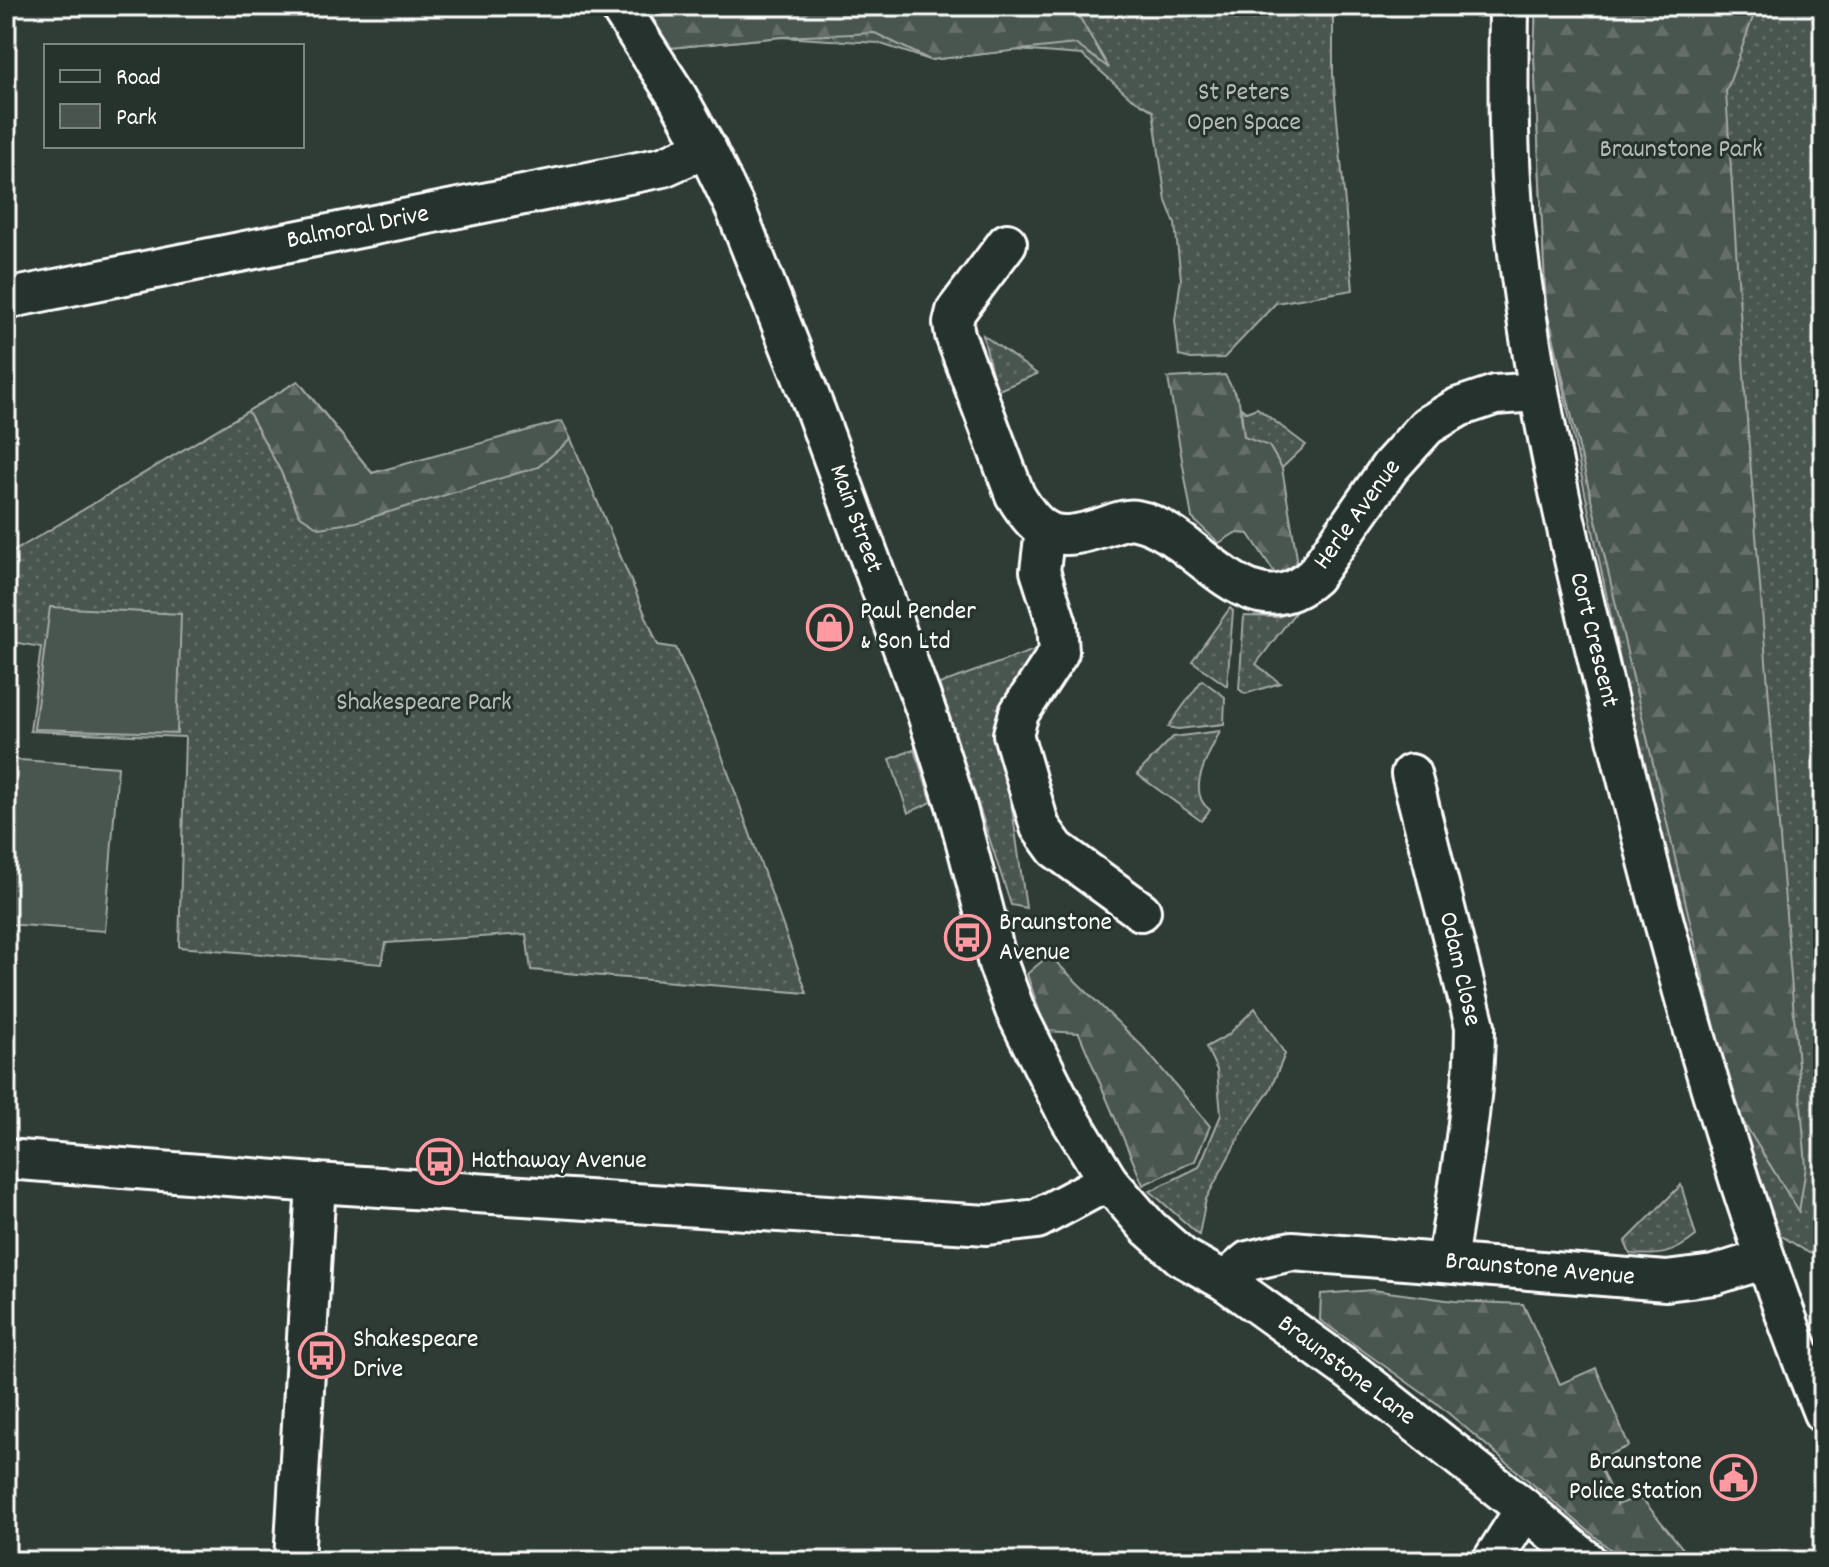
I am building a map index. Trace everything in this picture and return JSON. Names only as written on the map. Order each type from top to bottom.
[{"type":"street","name":"Main Street","points":[[619,6],[677,96],[736,210],[805,384],[926,711],[956,805],[998,964],[1015,1010],[1067,1114],[1108,1181]]},
{"type":"street","name":"Cort Crescent","points":[[1509,6],[1508,98],[1517,249],[1538,392],[1578,580],[1645,849],[1715,1100],[1765,1259],[1815,1367],[1823,1413]]},
{"type":"street","name":"Balmoral Drive","points":[[6,299],[663,167],[706,148]]},
{"type":"street","points":[[1007,243],[956,311],[953,323],[1015,495],[1028,517],[1045,530],[1040,571],[1057,624],[1059,652],[1019,713],[1013,734],[1040,827],[1056,849],[1141,911]]},
{"type":"street","name":"Herle Avenue","points":[[1045,530],[1063,537],[1134,519],[1163,530],[1240,587],[1255,592],[1286,592],[1301,587],[1314,576],[1390,467],[1427,426],[1459,407],[1495,395],[1538,392]]},
{"type":"street","name":"Odam Close","points":[[1411,774],[1475,1026],[1470,1104],[1447,1262]]},
{"type":"street","points":[[6,1159],[316,1183],[987,1225],[1037,1219],[1108,1181]]},
{"type":"street","name":"Braunstone Lane","points":[[1108,1181],[1149,1228],[1182,1257],[1225,1281],[1353,1373],[1587,1561]]},
{"type":"street","points":[[294,1561],[316,1183]]},
{"type":"street","name":"Braunstone Avenue","points":[[1225,1281],[1248,1261],[1292,1251],[1666,1281],[1714,1275],[1765,1259]]},
{"type":"street","points":[[1492,1561],[1525,1509]]},
{"type":"green space","name":"St Peters Open Space","points":[[641,6],[1333,6],[1333,75],[1353,290],[1276,303],[1224,358],[1191,359],[1179,356],[1175,320],[1181,279],[1175,224],[1166,201],[1153,111],[1130,97],[1082,55],[1016,50],[930,60],[878,43],[781,37],[670,48]]},
{"type":"green space","points":[[646,6],[1073,6],[1109,68],[1075,44],[930,60],[875,33],[781,37],[670,48]]},
{"type":"green space","name":"Braunstone Park","points":[[1536,6],[1823,6],[1823,1255],[1809,1253],[1777,1233],[1733,1105],[1635,732],[1546,306],[1534,56]]},
{"type":"green space","name":"Braunstone Park","points":[[1536,6],[1757,6],[1726,92],[1747,421],[1806,1167],[1799,1212],[1733,1105],[1546,306],[1534,56]]},
{"type":"green space","points":[[983,335],[1037,374],[996,391]]},
{"type":"green space","points":[[1225,375],[1239,401],[1244,437],[1269,446],[1282,468],[1297,558],[1295,572],[1278,578],[1249,534],[1235,533],[1219,543],[1192,518],[1168,378]]},
{"type":"green space","name":"Shakespeare Park","points":[[298,381],[372,473],[560,427],[571,439],[658,645],[676,648],[715,736],[807,993],[531,970],[526,934],[386,943],[382,964],[179,947],[185,737],[30,731],[41,647],[6,641],[6,556]]},
{"type":"green space","points":[[298,381],[372,473],[562,421],[571,439],[538,467],[356,522],[319,528],[299,515],[281,472],[248,411]]},
{"type":"green space","points":[[1241,408],[1246,412],[1257,408],[1306,445],[1282,468],[1269,446],[1244,438]]},
{"type":"green space","points":[[50,607],[181,614],[177,733],[34,729]]},
{"type":"green space","points":[[1230,608],[1233,611],[1227,686],[1192,661]]},
{"type":"green space","points":[[1297,610],[1256,664],[1280,683],[1245,694],[1239,689],[1244,616],[1278,617]]},
{"type":"green space","points":[[1040,648],[1003,702],[1001,730],[1026,908],[1011,905],[939,684]]},
{"type":"green space","points":[[1202,680],[1225,697],[1224,724],[1178,729],[1168,727]]},
{"type":"green space","points":[[1220,731],[1199,783],[1199,793],[1210,810],[1201,821],[1137,774],[1173,737]]},
{"type":"green space","points":[[914,749],[932,802],[908,813],[890,759]]},
{"type":"green space","points":[[6,759],[118,767],[105,931],[6,924]]},
{"type":"green space","points":[[1049,955],[1144,1048],[1210,1126],[1195,1161],[1143,1185],[1079,1033],[1046,1031],[1027,974]]},
{"type":"green space","points":[[1255,1008],[1285,1054],[1270,1090],[1243,1130],[1206,1199],[1199,1235],[1150,1191],[1199,1167],[1221,1115],[1217,1070],[1206,1047],[1228,1035]]},
{"type":"green space","points":[[1681,1185],[1696,1236],[1665,1253],[1630,1254],[1625,1242]]},
{"type":"green space","points":[[1373,1290],[1454,1301],[1523,1304],[1560,1384],[1596,1368],[1629,1446],[1597,1460],[1617,1505],[1636,1498],[1644,1501],[1693,1561],[1624,1561],[1435,1402],[1320,1320],[1321,1294]]},
{"type":"place","name":"Paul Pender & Son Ltd","points":[[829,627]]},
{"type":"place","name":"Braunstone Avenue","points":[[968,938]]},
{"type":"place","name":"Hathaway Avenue","points":[[440,1161]]},
{"type":"place","name":"Shakespeare Drive","points":[[322,1355]]},
{"type":"place","name":"Braunstone Police Station","points":[[1733,1477]]}]
